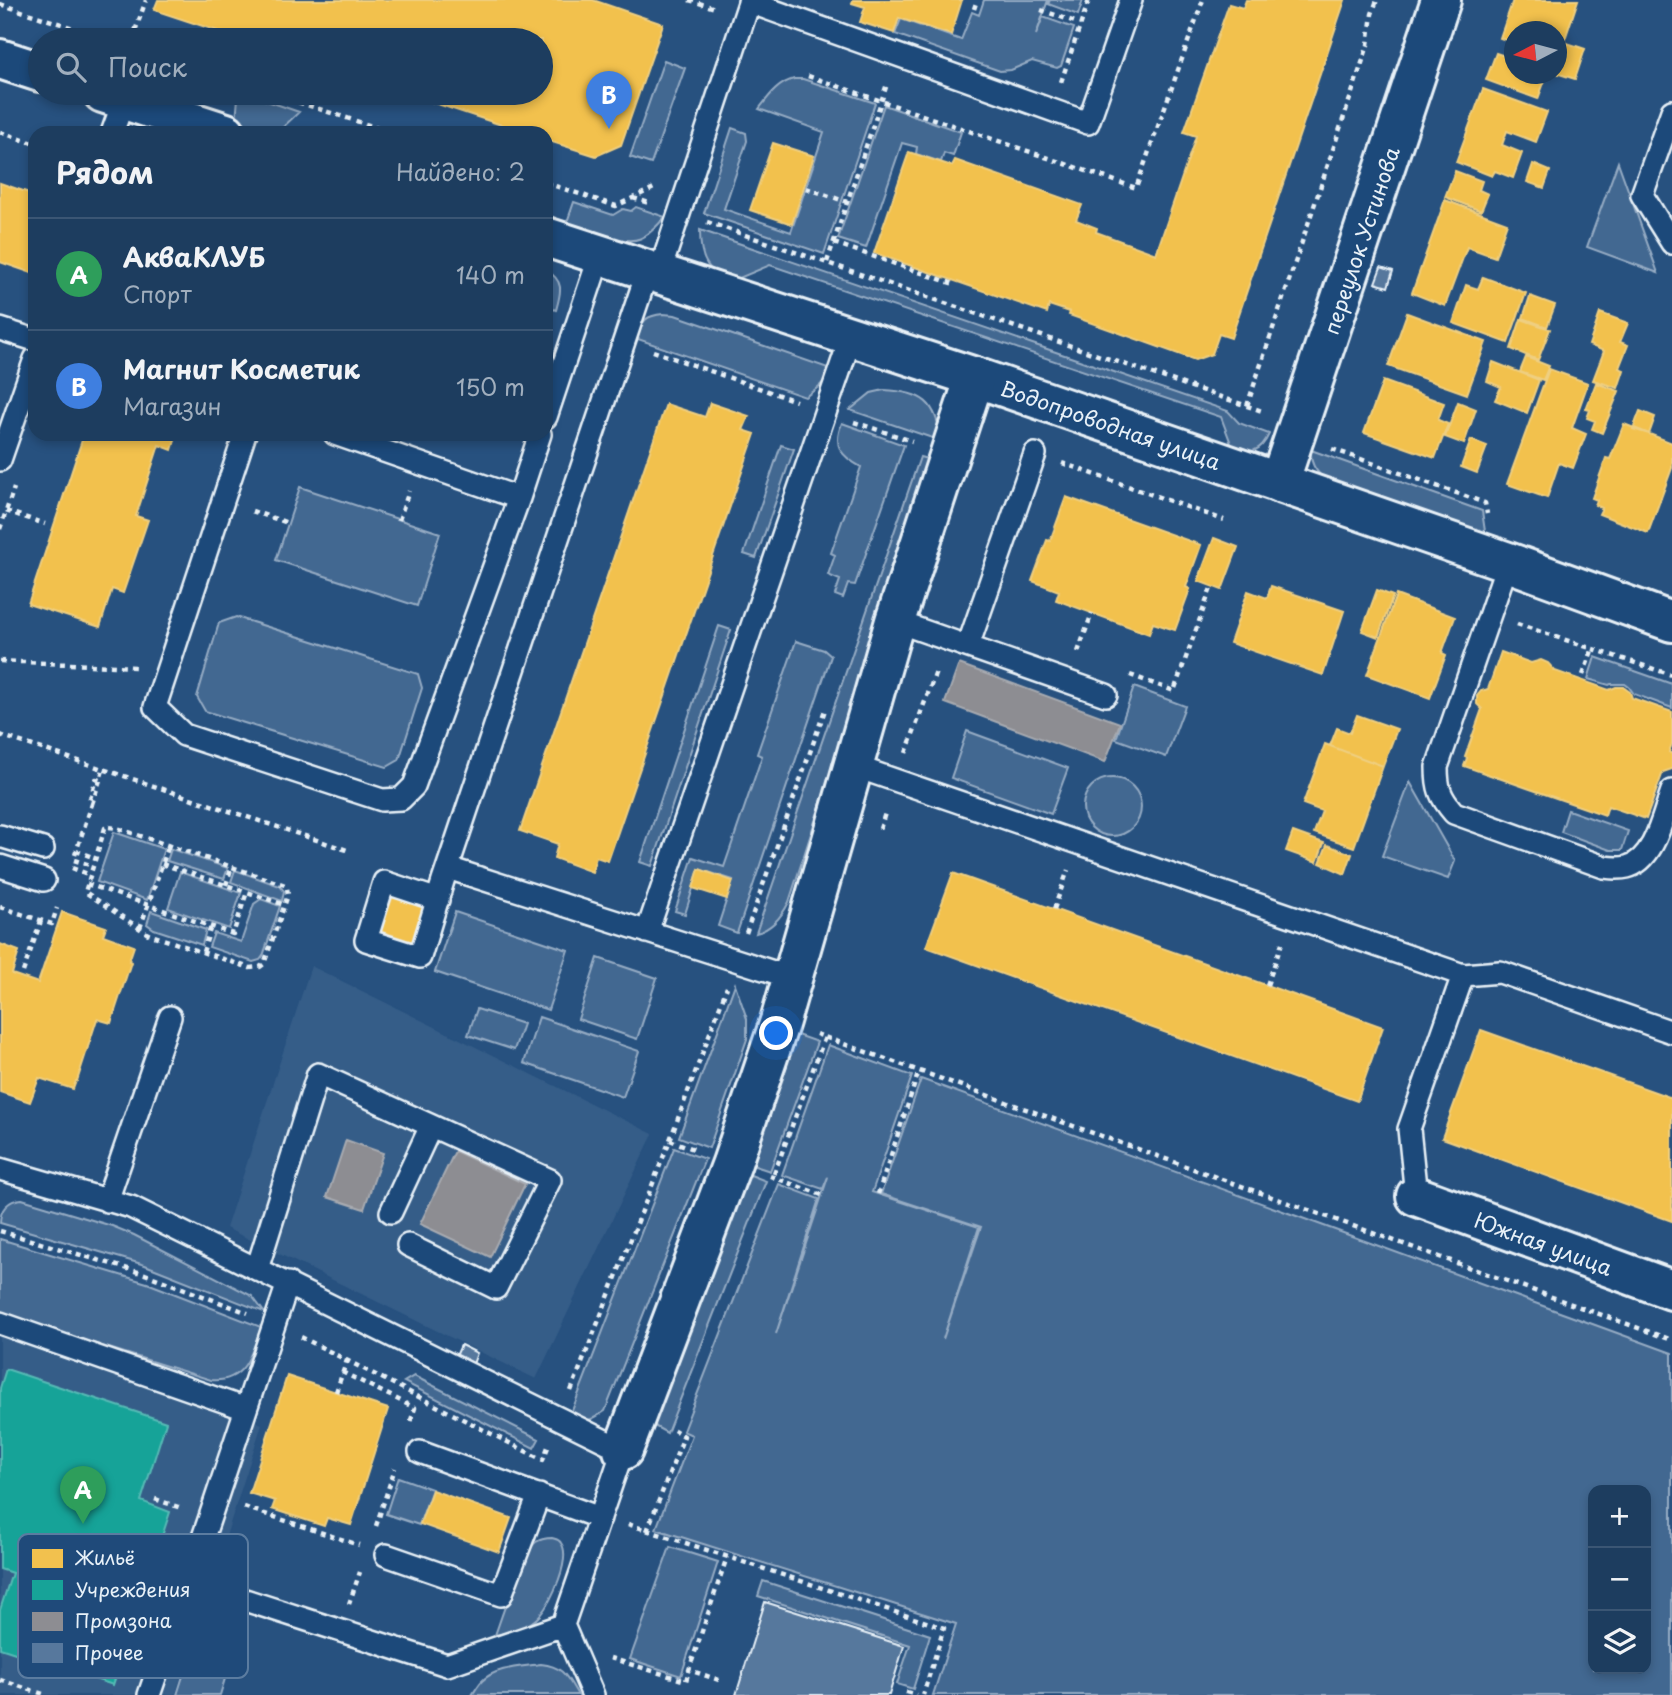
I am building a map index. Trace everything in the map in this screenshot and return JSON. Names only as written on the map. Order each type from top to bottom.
[{"type":"street","name":"переулок Устинова","points":[[1279,483],[1441,0]]},
{"type":"street","points":[[0,59],[28,68]]},
{"type":"street","points":[[113,108],[194,126]]},
{"type":"street","name":"Водопроводная улица","points":[[553,239],[975,377],[1672,622]]},
{"type":"street","points":[[623,1450],[732,1163],[780,1021],[895,621],[975,377]]},
{"type":"street","name":"Южная улица","points":[[1416,1196],[1672,1290]]},
{"type":"lane","points":[[438,900],[654,272],[679,212],[750,1],[1088,123],[1131,0]]},
{"type":"lane","points":[[1672,111],[1642,195],[1672,243]]},
{"type":"lane","points":[[553,396],[600,255]]},
{"type":"lane","points":[[0,328],[28,338]]},
{"type":"lane","points":[[647,932],[851,337]]},
{"type":"lane","points":[[0,460],[28,379]]},
{"type":"lane","points":[[243,441],[155,707],[184,735],[382,800],[401,799],[414,786],[538,441]]},
{"type":"lane","points":[[355,441],[519,498]]},
{"type":"lane","points":[[968,646],[1035,454]]},
{"type":"lane","points":[[1501,560],[1437,767],[1440,795],[1446,804],[1454,813],[1604,867],[1617,869],[1629,867],[1642,859],[1652,847],[1672,791]]},
{"type":"lane","points":[[895,621],[1106,695]]},
{"type":"lane","points":[[854,766],[1463,975],[1500,972],[1672,1032]]},
{"type":"lane","points":[[0,836],[43,849]]},
{"type":"lane","points":[[0,866],[44,880]]},
{"type":"lane","points":[[448,868],[792,978]]},
{"type":"lane","points":[[1416,1196],[1409,1129],[1463,975]]},
{"type":"lane","points":[[107,1201],[170,1017]]},
{"type":"lane","points":[[257,1269],[318,1074],[550,1180],[496,1288],[408,1245]]},
{"type":"lane","points":[[391,1212],[431,1126]]},
{"type":"lane","points":[[0,1169],[131,1207],[623,1450],[563,1625],[593,1695]]},
{"type":"lane","points":[[205,1534],[288,1283]]},
{"type":"lane","points":[[0,1323],[246,1409]]},
{"type":"lane","points":[[420,1452],[600,1516]]},
{"type":"lane","points":[[377,1551],[502,1595],[538,1496]]},
{"type":"lane","points":[[248,1601],[447,1665],[563,1625]]},
{"type":"lane","points":[[149,1695],[155,1678]]},
{"type":"path","points":[[136,28],[146,0]]},
{"type":"path","points":[[689,0],[717,9],[720,0]]},
{"type":"path","points":[[974,9],[977,0]]},
{"type":"path","points":[[1051,110],[1089,0]]},
{"type":"path","points":[[1247,406],[1368,45],[1377,0]]},
{"type":"path","points":[[0,4],[73,28]]},
{"type":"path","points":[[1041,10],[1081,24]]},
{"type":"path","points":[[827,262],[896,55]]},
{"type":"path","points":[[307,105],[371,126]]},
{"type":"path","points":[[0,132],[28,142]]},
{"type":"path","points":[[553,185],[616,206],[658,186]]},
{"type":"path","points":[[806,188],[847,202]]},
{"type":"path","points":[[679,212],[1247,406],[1297,430],[1485,503],[1501,560]]},
{"type":"path","points":[[834,243],[954,285]]},
{"type":"path","points":[[1035,454],[1224,520]]},
{"type":"path","points":[[6,511],[44,524]]},
{"type":"path","points":[[1125,674],[1174,691],[1211,587]]},
{"type":"path","points":[[1076,656],[1092,613]]},
{"type":"path","points":[[1513,623],[1672,676]]},
{"type":"path","points":[[1583,675],[1593,648]]},
{"type":"path","points":[[0,661],[138,667]]},
{"type":"path","points":[[0,735],[350,851]]},
{"type":"path","points":[[90,875],[68,870],[74,860],[92,804],[89,803],[96,779],[100,780],[103,770]]},
{"type":"path","points":[[113,827],[169,845],[285,885],[288,895],[285,905],[266,961],[260,967],[250,968],[148,934],[85,892],[105,828],[113,827]]},
{"type":"path","points":[[140,929],[169,845]]},
{"type":"path","points":[[76,852],[96,858]]},
{"type":"path","points":[[74,860],[93,866]]},
{"type":"path","points":[[162,864],[285,905]]},
{"type":"path","points":[[1054,909],[1070,865]]},
{"type":"path","points":[[226,885],[232,866]]},
{"type":"path","points":[[87,884],[233,934],[247,892]]},
{"type":"path","points":[[23,972],[41,920]]},
{"type":"path","points":[[203,952],[211,926]]},
{"type":"path","points":[[1267,985],[1283,940]]},
{"type":"path","points":[[812,1033],[1672,1340]]},
{"type":"path","points":[[772,1177],[825,1037]]},
{"type":"path","points":[[878,1194],[919,1071]]},
{"type":"path","points":[[0,1231],[145,1274],[274,1323],[543,1460],[670,1140]]},
{"type":"path","points":[[336,1392],[347,1360]]},
{"type":"path","points":[[342,1372],[415,1408],[407,1433]]},
{"type":"path","points":[[647,1531],[684,1436],[674,1431],[678,1418]]},
{"type":"path","points":[[372,1535],[398,1459]]},
{"type":"path","points":[[155,1499],[185,1509]]},
{"type":"path","points":[[242,1506],[377,1551]]},
{"type":"path","points":[[600,1516],[944,1628],[923,1695]]},
{"type":"path","points":[[572,1646],[686,1681],[727,1557]]},
{"type":"path","points":[[340,1631],[361,1569]]},
{"type":"path","points":[[689,1671],[719,1680]]},
{"type":"path","points":[[0,1680],[46,1695]]},
{"type":"path","points":[[905,1692],[916,1695]]},
{"type":"shaded area","points":[[984,0],[1048,0],[1036,35],[1043,17],[1074,28],[1061,66],[1057,68],[1032,61],[1011,70],[1000,71],[895,34],[901,19],[961,40],[972,12],[979,15]]},
{"type":"shaded area","points":[[1050,0],[1083,0],[1078,15],[1048,4]]},
{"type":"shaded area","points":[[664,60],[685,68],[651,164],[630,157]]},
{"type":"shaded area","points":[[794,79],[803,79],[875,103],[824,254],[704,213],[732,128],[746,133],[747,141],[724,209],[791,232],[824,132],[759,109],[779,87]]},
{"type":"shaded area","points":[[237,105],[279,105],[299,112],[284,126],[250,126],[236,121]]},
{"type":"shaded area","points":[[884,105],[961,132],[953,156],[944,153],[941,162],[916,154],[917,147],[902,143],[866,248],[838,239]]},
{"type":"shaded area","points":[[1618,162],[1658,273],[1587,247]]},
{"type":"shaded area","points":[[574,202],[613,215],[623,209],[631,211],[636,207],[665,217],[640,239],[626,240],[608,236],[606,242],[565,228]]},
{"type":"shaded area","points":[[700,230],[1228,411],[1239,423],[1269,434],[1258,448],[1244,451],[1232,446],[1221,417],[770,265],[737,279],[723,275],[710,268],[705,260]]},
{"type":"shaded area","points":[[553,275],[560,287],[556,310],[553,309]]},
{"type":"shaded area","points":[[675,315],[831,369],[823,382],[805,397],[635,338],[644,321],[651,316]]},
{"type":"shaded area","points":[[884,390],[909,393],[926,402],[936,417],[941,441],[850,410],[871,393]]},
{"type":"shaded area","points":[[842,423],[904,445],[855,585],[848,584],[843,598],[835,595],[840,580],[828,575],[835,555],[831,553],[861,467],[848,459],[840,449],[838,438]]},
{"type":"shaded area","points":[[781,445],[794,449],[756,558],[744,554]]},
{"type":"shaded area","points":[[1311,450],[1482,511],[1486,538],[1324,479],[1314,466]]},
{"type":"shaded area","points":[[920,457],[931,460],[789,902],[776,921],[756,933]]},
{"type":"shaded area","points":[[300,487],[440,533],[417,606],[276,560]]},
{"type":"shaded area","points":[[236,617],[418,674],[422,688],[399,760],[387,767],[205,711],[197,697],[219,623]]},
{"type":"shaded area","points":[[719,626],[731,630],[652,866],[640,862]]},
{"type":"shaded area","points":[[796,641],[824,650],[831,656],[737,933],[718,926],[733,880],[699,869],[685,914],[675,911],[693,857],[724,867],[762,756],[757,754]]},
{"type":"shaded area","points":[[1595,657],[1672,684],[1672,708],[1634,694],[1625,684],[1609,685],[1588,679]]},
{"type":"shaded area","points":[[1134,687],[1185,706],[1166,757],[1116,739]]},
{"type":"shaded area","points":[[967,731],[1068,768],[1051,814],[951,778]]},
{"type":"shaded area","points":[[1112,778],[1123,780],[1136,791],[1141,807],[1139,818],[1128,831],[1112,836],[1101,834],[1088,823],[1083,807],[1085,796],[1096,783]]},
{"type":"shaded area","points":[[1410,782],[1455,861],[1448,879],[1382,856]]},
{"type":"shaded area","points":[[1568,810],[1628,831],[1622,850],[1610,850],[1561,832]]},
{"type":"shaded area","points":[[114,832],[164,849],[147,900],[97,882]]},
{"type":"shaded area","points":[[171,849],[228,868],[224,879],[167,861]]},
{"type":"shaded area","points":[[235,870],[280,886],[284,891],[282,901],[231,882]]},
{"type":"shaded area","points":[[180,872],[241,893],[229,929],[168,908]]},
{"type":"shaded area","points":[[261,899],[280,906],[260,960],[253,962],[209,947],[214,933],[241,942],[254,904]]},
{"type":"shaded area","points":[[151,911],[206,930],[202,945],[154,929],[147,924]]},
{"type":"shaded area","points":[[455,912],[568,950],[548,1010],[435,972]]},
{"type":"shaded area","points":[[598,958],[657,978],[637,1039],[578,1019]]},
{"type":"shaded area","points":[[311,966],[653,1134],[536,1379],[226,1228]]},
{"type":"shaded area","points":[[735,984],[747,1019],[747,1039],[709,1148],[679,1137]]},
{"type":"shaded area","points":[[477,1009],[523,1024],[514,1050],[468,1035]]},
{"type":"shaded area","points":[[539,1017],[639,1051],[623,1097],[524,1063]]},
{"type":"shaded area","points":[[797,1035],[817,1042],[770,1171],[752,1165]]},
{"type":"shaded area","points":[[828,1045],[912,1076],[872,1192],[979,1227],[943,1339],[981,1227],[881,1194],[921,1079],[1672,1353],[1672,1695],[933,1695],[956,1624],[656,1529],[692,1435],[683,1431],[779,1184],[819,1199],[776,1334],[828,1177],[823,1189],[782,1175]]},
{"type":"shaded area","points":[[674,1148],[705,1159],[605,1411],[588,1420],[570,1416]]},
{"type":"shaded area","points":[[748,1174],[766,1181],[667,1433],[656,1427],[654,1422]]},
{"type":"shaded area","points":[[22,1199],[134,1235],[252,1296],[264,1312],[145,1265],[0,1223],[1,1213],[6,1206]]},
{"type":"shaded area","points":[[0,1239],[147,1283],[261,1327],[250,1356],[232,1377],[211,1380],[0,1314]]},
{"type":"shaded area","points":[[0,1324],[262,1424],[227,1534],[18,1534],[18,1678],[180,1678],[175,1695],[0,1695]]},
{"type":"shaded area","points":[[414,1376],[539,1439],[534,1448],[404,1382]]},
{"type":"shaded area","points":[[398,1477],[432,1489],[419,1525],[386,1514]]},
{"type":"shaded area","points":[[552,1538],[561,1543],[564,1559],[559,1580],[549,1600],[540,1615],[531,1623],[495,1635],[525,1558],[536,1542]]},
{"type":"shaded area","points":[[670,1547],[718,1562],[681,1676],[630,1659]]},
{"type":"shaded area","points":[[763,1581],[930,1635],[913,1689],[897,1684],[910,1645],[758,1596]]},
{"type":"shaded area","points":[[541,1664],[559,1670],[578,1695],[472,1695],[482,1681],[494,1673]]},
{"type":"shaded area","points":[[182,1678],[225,1678],[220,1695],[177,1695]]},
{"type":"building: Жильё","points":[[158,0],[593,0],[663,24],[621,145],[596,156],[553,142],[553,126],[505,126],[441,105],[553,105],[553,28],[209,28],[154,10]]},
{"type":"building: Жильё","points":[[853,0],[962,0],[951,35],[899,18],[894,33],[860,22],[865,7],[852,3]]},
{"type":"building: Жильё","points":[[1246,0],[1345,0],[1231,338],[1219,334],[1212,354],[1195,360],[1069,315],[1070,312],[1049,305],[1047,313],[874,253],[909,152],[952,166],[955,160],[1082,205],[1076,220],[1097,228],[1096,232],[1156,254],[1196,136],[1184,132],[1229,4],[1243,8]]},
{"type":"building: Жильё","points":[[1513,0],[1578,0],[1567,33],[1567,21],[1506,21]]},
{"type":"building: Жильё","points":[[1567,43],[1585,49],[1575,79],[1567,76]]},
{"type":"building: Жильё","points":[[1496,53],[1504,56],[1504,84],[1544,84],[1538,99],[1486,80]]},
{"type":"building: Жильё","points":[[1483,89],[1547,112],[1536,142],[1507,131],[1502,145],[1522,153],[1513,178],[1495,171],[1492,176],[1456,162]]},
{"type":"building: Жильё","points":[[773,143],[814,156],[792,224],[750,210]]},
{"type":"building: Жильё","points":[[1533,164],[1550,171],[1544,188],[1527,182]]},
{"type":"building: Жильё","points":[[1455,171],[1482,181],[1479,190],[1488,194],[1481,211],[1445,197]]},
{"type":"building: Жильё","points":[[0,183],[28,193],[28,272],[0,262]]},
{"type":"building: Жильё","points":[[1445,200],[1507,223],[1495,257],[1467,247],[1445,306],[1412,293]]},
{"type":"building: Жильё","points":[[1483,277],[1526,293],[1508,343],[1453,323],[1466,285],[1478,289]]},
{"type":"building: Жильё","points":[[1530,296],[1555,305],[1547,327],[1523,318]]},
{"type":"building: Жильё","points":[[1407,313],[1486,342],[1467,394],[1388,366]]},
{"type":"building: Жильё","points":[[1600,313],[1628,323],[1620,342],[1628,345],[1619,368],[1624,370],[1618,388],[1593,380],[1604,351],[1589,345]]},
{"type":"building: Жильё","points":[[1521,319],[1550,329],[1538,360],[1511,349]]},
{"type":"building: Жильё","points":[[1526,357],[1549,366],[1543,380],[1520,372]]},
{"type":"building: Жильё","points":[[1493,362],[1539,380],[1527,413],[1495,400],[1501,387],[1487,381]]},
{"type":"building: Жильё","points":[[1549,369],[1588,383],[1572,428],[1586,434],[1573,468],[1559,463],[1547,498],[1507,484]]},
{"type":"building: Жильё","points":[[1383,381],[1444,403],[1438,420],[1448,424],[1435,458],[1364,433]]},
{"type":"building: Жильё","points":[[1596,383],[1619,391],[1602,433],[1592,429],[1595,421],[1587,418],[1590,410],[1586,409]]},
{"type":"building: Жильё","points":[[1458,402],[1476,409],[1464,444],[1445,437]]},
{"type":"building: Жильё","points":[[710,403],[749,416],[743,430],[755,434],[608,861],[596,857],[592,872],[554,858],[558,844],[520,831],[666,404],[705,417]]},
{"type":"building: Жильё","points":[[1640,411],[1655,417],[1649,434],[1633,429]]},
{"type":"building: Жильё","points":[[1624,424],[1672,443],[1672,468],[1648,533],[1599,514],[1602,508],[1595,505],[1597,500],[1592,498],[1606,458],[1610,459]]},
{"type":"building: Жильё","points":[[1471,440],[1487,446],[1477,473],[1461,467]]},
{"type":"building: Жильё","points":[[82,441],[175,441],[172,450],[159,445],[136,516],[148,520],[123,593],[112,589],[100,627],[28,604]]},
{"type":"building: Жильё","points":[[1066,497],[1201,545],[1186,587],[1190,589],[1175,630],[1153,623],[1149,634],[1056,600],[1059,591],[1032,581]]},
{"type":"building: Жильё","points":[[1214,538],[1238,547],[1222,590],[1198,581]]},
{"type":"building: Жильё","points":[[1271,586],[1344,611],[1323,675],[1230,643],[1248,591],[1267,598]]},
{"type":"building: Жильё","points":[[1377,590],[1393,596],[1378,637],[1362,631]]},
{"type":"building: Жильё","points":[[1396,595],[1455,617],[1442,653],[1446,655],[1430,698],[1367,675]]},
{"type":"building: Жильё","points":[[1501,652],[1531,663],[1541,660],[1555,671],[1609,690],[1623,687],[1630,692],[1632,698],[1672,712],[1672,744],[1669,752],[1672,754],[1672,769],[1663,772],[1646,819],[1608,806],[1605,815],[1464,766],[1482,709],[1477,704],[1477,696],[1488,689]]},
{"type":"building: Жильё","points":[[1357,715],[1397,729],[1383,766],[1330,746],[1337,728],[1350,733]]},
{"type":"building: Жильё","points":[[1325,744],[1383,766],[1354,847],[1314,833],[1322,811],[1303,804]]},
{"type":"building: Жильё","points":[[1293,832],[1324,843],[1317,862],[1286,851]]},
{"type":"building: Жильё","points":[[1327,845],[1352,854],[1345,874],[1320,863]]},
{"type":"building: Жильё","points":[[699,869],[733,881],[727,899],[693,888]]},
{"type":"building: Жильё","points":[[953,873],[1383,1027],[1357,1101],[926,947]]},
{"type":"building: Жильё","points":[[394,893],[426,904],[413,942],[380,931]]},
{"type":"building: Жильё","points":[[62,912],[106,927],[103,935],[134,946],[111,1023],[97,1019],[73,1089],[39,1078],[30,1102],[0,1092],[0,944],[19,951],[12,974],[38,983]]},
{"type":"building: Жильё","points":[[1481,1030],[1672,1098],[1672,1221],[1442,1138]]},
{"type":"building: Жильё","points":[[287,1376],[388,1409],[351,1525],[327,1518],[324,1526],[272,1509],[275,1501],[249,1493]]},
{"type":"building: Жильё","points":[[432,1490],[511,1518],[499,1552],[420,1524]]},
{"type":"building: Учреждения","points":[[6,1369],[166,1422],[141,1501],[170,1512],[163,1534],[18,1534],[18,1654],[0,1648],[0,1610],[12,1573],[0,1569],[0,1388]]},
{"type":"building: Учреждения","points":[[92,1678],[115,1678],[113,1685]]},
{"type":"building: Промзона","points":[[959,664],[1120,723],[1105,762],[945,703]]},
{"type":"building: Промзона","points":[[346,1140],[383,1153],[364,1209],[327,1197]]},
{"type":"building: Промзона","points":[[455,1151],[525,1184],[490,1257],[420,1224]]},
{"type":"building: Прочее","points":[[1381,267],[1393,271],[1388,287],[1375,283]]},
{"type":"building: Прочее","points":[[461,1345],[477,1353],[473,1364],[456,1356]]},
{"type":"building: Прочее","points":[[765,1602],[904,1646],[889,1695],[736,1695]]},
{"type":"place","name":"Магнит Косметик","points":[[609,129]]},
{"type":"place","name":"АкваКЛУБ","points":[[83,1524]]}]
